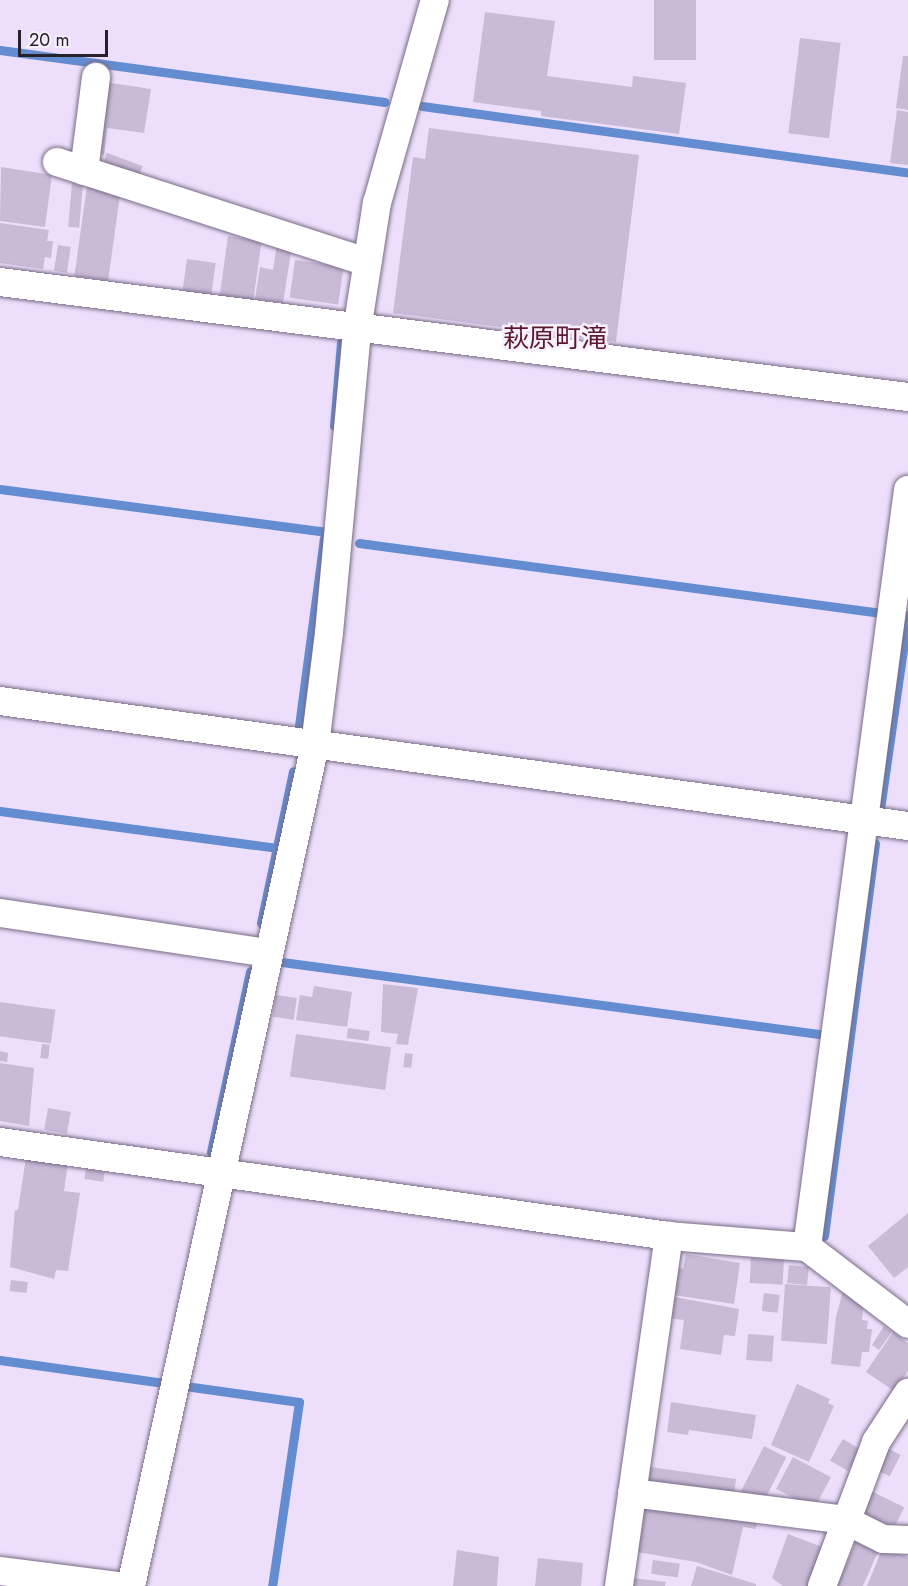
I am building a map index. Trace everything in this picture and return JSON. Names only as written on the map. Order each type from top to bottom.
[{"type":"street","points":[[130,1586],[315,745],[329,633],[357,330],[377,203],[435,0]]},
{"type":"street","points":[[84,171],[96,78]]},
{"type":"street","points":[[57,162],[368,262]]},
{"type":"street","points":[[0,282],[357,330],[908,397]]},
{"type":"street","points":[[807,1247],[908,490]]},
{"type":"street","points":[[0,701],[908,826]]},
{"type":"street","points":[[0,913],[269,953]]},
{"type":"street","points":[[0,1142],[221,1175],[669,1236],[807,1247],[908,1324]]},
{"type":"street","points":[[619,1586],[669,1236]]},
{"type":"street","points":[[822,1586],[876,1442],[908,1393]]},
{"type":"street","points":[[632,1493],[845,1520],[884,1539],[908,1540]]},
{"type":"street","points":[[0,1571],[119,1586]]},
{"type":"building","points":[[654,0],[696,0],[696,60],[654,60]]},
{"type":"building","points":[[485,12],[555,21],[547,76],[632,87],[633,76],[686,83],[679,134],[541,116],[541,111],[473,102]]},
{"type":"building","points":[[800,38],[841,43],[829,138],[788,133]]},
{"type":"building","points":[[903,56],[908,56],[908,110],[896,108]]},
{"type":"building","points":[[104,82],[151,89],[144,133],[107,128],[104,155],[94,153]]},
{"type":"building","points":[[897,110],[908,112],[908,165],[890,163]]},
{"type":"building","points":[[429,128],[639,155],[616,342],[393,313],[413,157],[425,159]]},
{"type":"building","points":[[107,153],[143,166],[139,176],[103,163]]},
{"type":"building","points":[[1,167],[52,175],[45,227],[0,221]]},
{"type":"building","points":[[72,183],[83,184],[79,228],[68,227]]},
{"type":"building","points":[[87,186],[121,191],[108,281],[74,276]]},
{"type":"building","points":[[0,223],[49,230],[47,241],[53,241],[51,258],[45,257],[43,269],[0,263]]},
{"type":"building","points":[[228,236],[262,241],[253,300],[220,295]]},
{"type":"building","points":[[277,244],[292,246],[283,303],[255,299],[260,267],[273,270]]},
{"type":"building","points":[[58,245],[71,247],[67,273],[54,271]]},
{"type":"building","points":[[187,259],[216,263],[211,296],[182,292]]},
{"type":"building","points":[[295,260],[344,267],[338,304],[290,298]]},
{"type":"building","points":[[383,984],[418,988],[408,1045],[396,1044],[398,1034],[381,1032]]},
{"type":"building","points":[[314,986],[352,992],[347,1027],[296,1020],[300,995],[312,997]]},
{"type":"building","points":[[276,995],[297,998],[294,1020],[273,1017]]},
{"type":"building","points":[[0,1002],[55,1010],[51,1043],[0,1036]]},
{"type":"building","points":[[348,1028],[370,1031],[368,1041],[347,1038]]},
{"type":"building","points":[[296,1034],[391,1047],[385,1090],[290,1077]]},
{"type":"building","points":[[42,1044],[50,1045],[48,1059],[40,1058]]},
{"type":"building","points":[[0,1051],[8,1053],[7,1062],[0,1061]]},
{"type":"building","points":[[405,1053],[413,1054],[411,1068],[403,1067]]},
{"type":"building","points":[[0,1063],[34,1068],[29,1126],[0,1121]]},
{"type":"building","points":[[48,1108],[71,1112],[67,1134],[44,1130]]},
{"type":"building","points":[[26,1157],[68,1163],[64,1191],[80,1193],[68,1271],[56,1270],[54,1279],[10,1267],[15,1210],[18,1210]]},
{"type":"building","points":[[86,1169],[105,1172],[103,1182],[84,1179]]},
{"type":"building","points":[[908,1213],[908,1267],[894,1278],[868,1246]]},
{"type":"building","points":[[686,1254],[740,1263],[734,1304],[673,1295],[676,1267],[683,1269]]},
{"type":"building","points":[[751,1258],[784,1260],[783,1285],[750,1283]]},
{"type":"building","points":[[789,1265],[809,1267],[807,1285],[787,1283]]},
{"type":"building","points":[[11,1280],[28,1282],[27,1293],[10,1291]]},
{"type":"building","points":[[785,1284],[831,1287],[827,1344],[781,1341]]},
{"type":"building","points":[[843,1291],[863,1306],[862,1320],[868,1321],[867,1329],[872,1329],[869,1352],[862,1352],[860,1367],[831,1364],[836,1317]]},
{"type":"building","points":[[764,1293],[780,1295],[778,1313],[762,1311]]},
{"type":"building","points":[[670,1296],[739,1309],[735,1336],[724,1335],[721,1355],[680,1349],[684,1320],[666,1318]]},
{"type":"building","points":[[884,1326],[892,1332],[879,1350],[872,1345]]},
{"type":"building","points":[[893,1332],[908,1343],[908,1371],[894,1391],[866,1372]]},
{"type":"building","points":[[748,1334],[774,1336],[772,1362],[746,1360]]},
{"type":"building","points":[[797,1384],[830,1399],[828,1403],[834,1406],[809,1462],[771,1445]]},
{"type":"building","points":[[671,1402],[756,1415],[752,1439],[689,1430],[688,1435],[667,1432]]},
{"type":"building","points":[[843,1439],[861,1450],[848,1471],[830,1460]]},
{"type":"building","points":[[764,1446],[786,1457],[763,1503],[741,1491]]},
{"type":"building","points":[[889,1449],[901,1455],[890,1476],[878,1470]]},
{"type":"building","points":[[793,1457],[831,1477],[814,1509],[776,1489]]},
{"type":"building","points":[[650,1467],[736,1479],[734,1498],[647,1486]]},
{"type":"building","points":[[871,1491],[904,1507],[892,1531],[859,1515]]},
{"type":"building","points":[[645,1502],[758,1518],[756,1529],[743,1527],[732,1575],[696,1562],[637,1552]]},
{"type":"building","points":[[788,1534],[822,1547],[811,1586],[783,1586],[772,1578]]},
{"type":"building","points":[[858,1537],[880,1547],[863,1586],[837,1586]]},
{"type":"building","points":[[887,1548],[908,1557],[908,1586],[867,1586],[881,1552],[885,1554]]},
{"type":"building","points":[[457,1550],[499,1557],[497,1586],[453,1586]]},
{"type":"building","points":[[538,1558],[583,1563],[581,1586],[535,1586]]},
{"type":"building","points":[[653,1560],[680,1564],[678,1578],[651,1574]]},
{"type":"building","points":[[697,1566],[756,1584],[756,1586],[691,1586]]},
{"type":"building","points":[[633,1578],[666,1582],[665,1586],[632,1586]]},
{"type":"waterway","points":[[0,50],[385,102]]},
{"type":"waterway","points":[[422,106],[908,173]]},
{"type":"waterway","points":[[334,426],[341,342]]},
{"type":"waterway","points":[[0,489],[325,532]]},
{"type":"waterway","points":[[298,733],[324,538]]},
{"type":"waterway","points":[[359,543],[881,613]]},
{"type":"waterway","points":[[880,809],[908,615]]},
{"type":"waterway","points":[[261,923],[293,771]]},
{"type":"waterway","points":[[0,811],[277,848]]},
{"type":"waterway","points":[[824,1236],[875,843]]},
{"type":"waterway","points":[[282,962],[826,1035]]},
{"type":"waterway","points":[[211,1152],[250,971]]},
{"type":"waterway","points":[[0,1360],[299,1402],[272,1586]]},
{"type":"district","name":"萩原町滝","points":[[555,339]]}]
